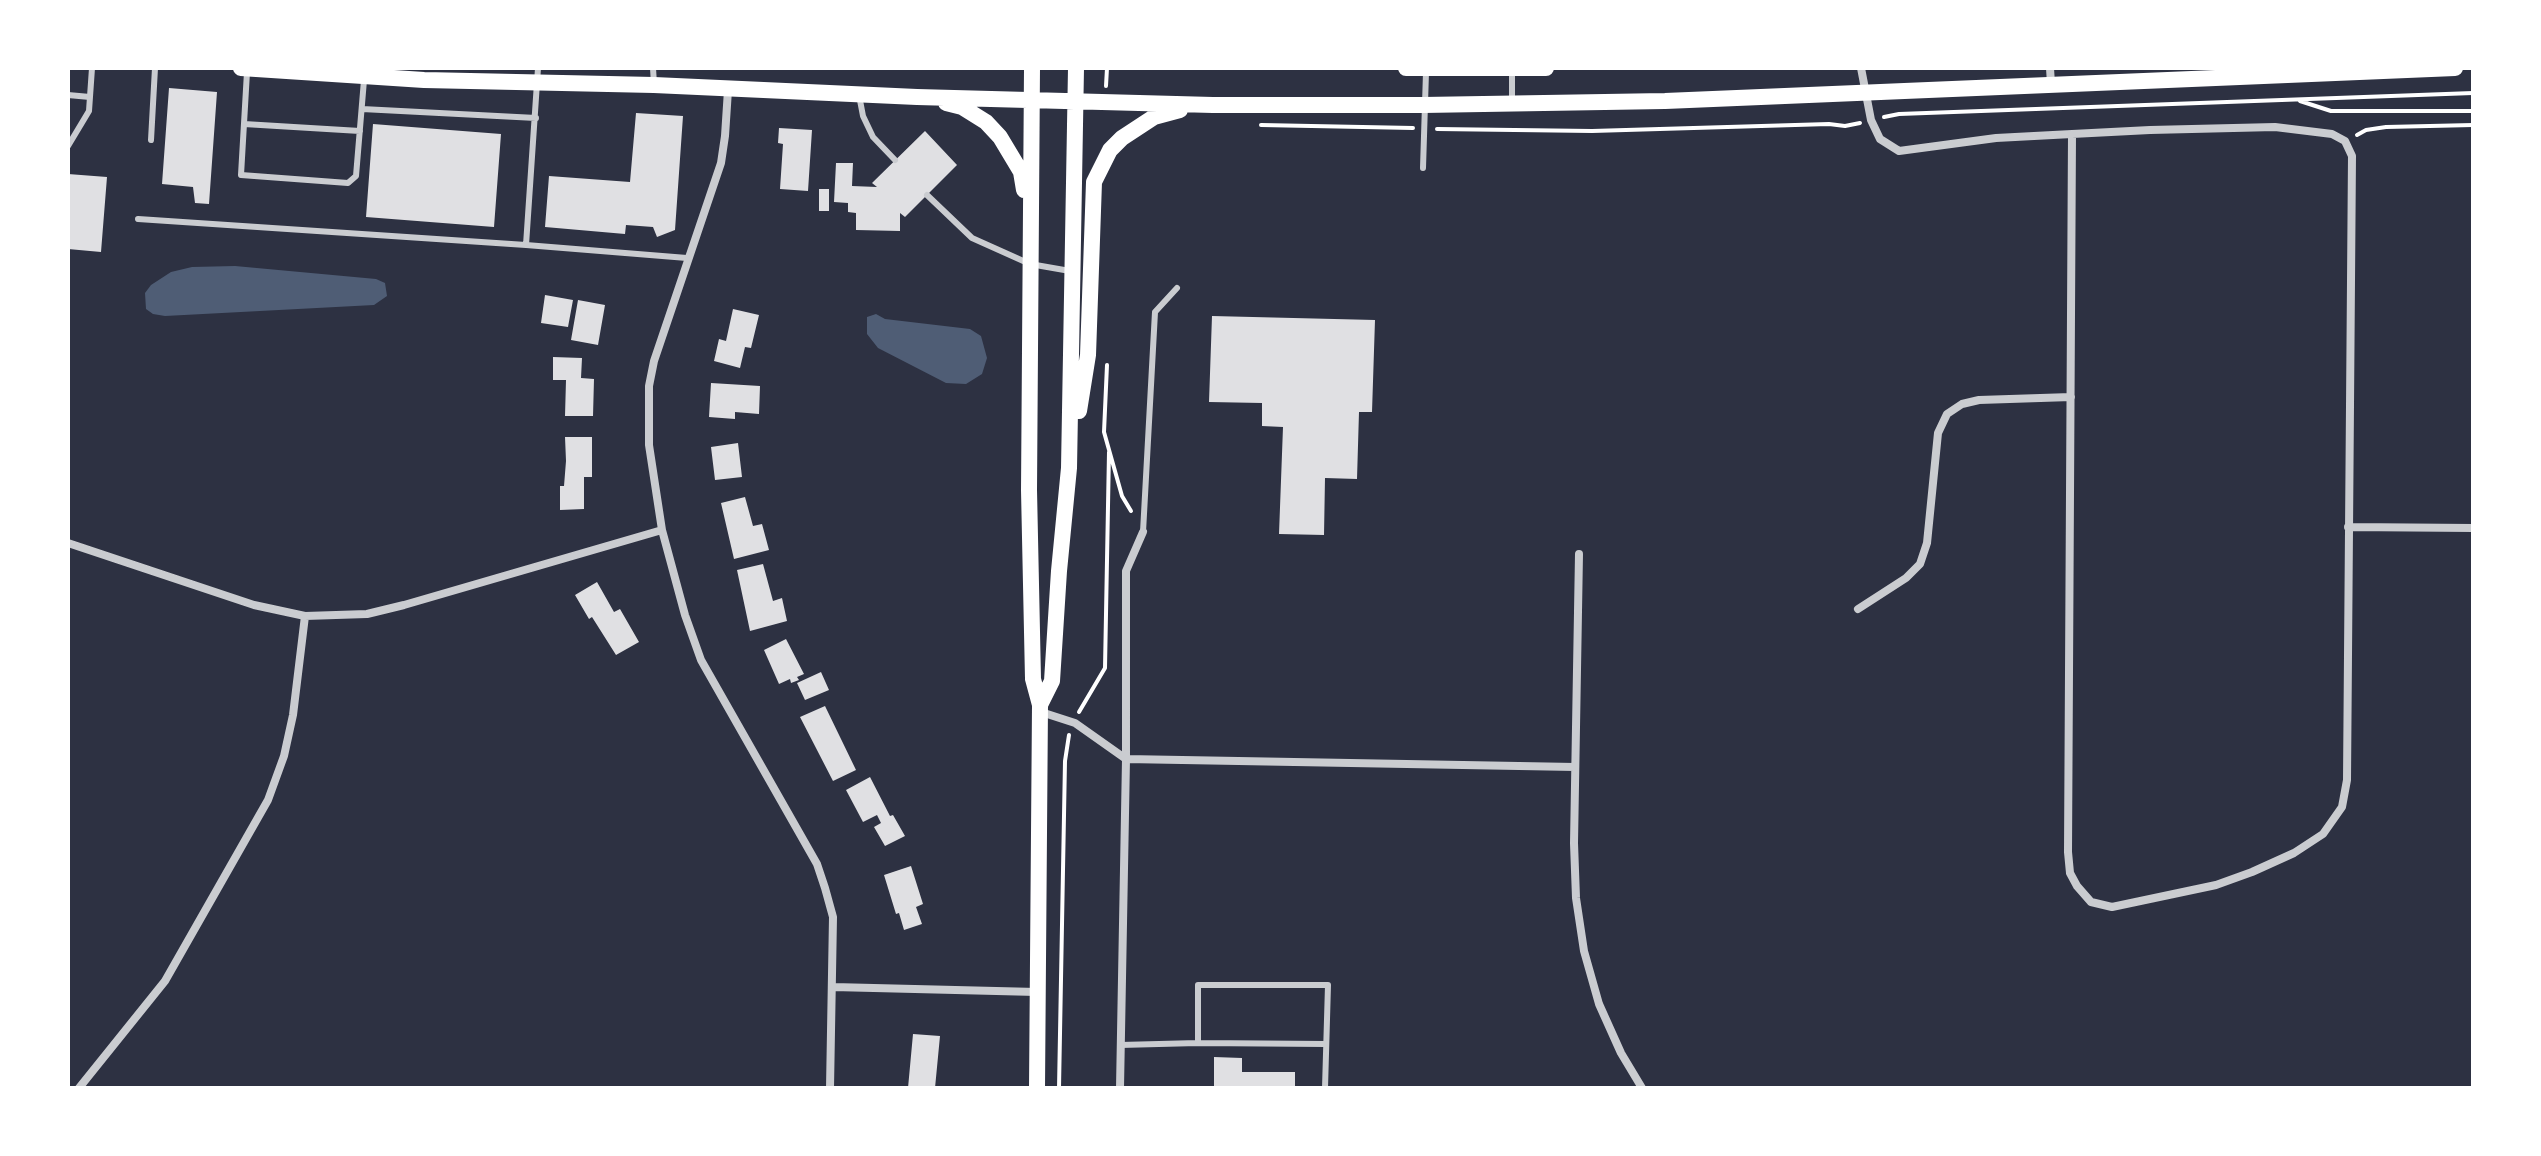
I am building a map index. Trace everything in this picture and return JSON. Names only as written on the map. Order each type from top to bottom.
[{"type":"main road","points":[[241,68],[538,75],[728,90],[1213,105],[1665,101],[1866,93],[2050,77],[2455,68]]},
{"type":"main road","points":[[1032,68],[1029,490],[1033,679],[1040,708],[1037,1088]]},
{"type":"main road","points":[[1069,468],[1076,68]]},
{"type":"main road","points":[[1406,68],[1546,68]]},
{"type":"main road","points":[[917,97],[962,107],[986,122],[1000,137],[1021,172],[1031,220]]},
{"type":"main road","points":[[1040,708],[1052,681],[1069,468],[1088,355],[1094,182],[1110,150],[1135,129],[1171,111],[1213,105]]},
{"type":"street","points":[[1861,68],[1871,120],[1880,139],[1899,151],[1996,138],[2072,134],[2275,127],[2332,134],[2345,141],[2352,156],[2347,780],[2342,807],[2323,834],[2294,853],[2252,872],[2216,885],[2112,907],[2091,902],[2077,886],[2070,873],[2068,852],[2072,134]]},
{"type":"street","points":[[728,90],[721,163],[654,361],[649,386],[649,445],[662,530],[701,660],[817,864],[833,917],[830,1088]]},
{"type":"street","points":[[1858,609],[1906,578],[1920,564],[1927,543],[1938,433],[1947,414],[1962,404],[1979,400],[2071,397]]},
{"type":"street","points":[[2348,527],[2473,528]]},
{"type":"street","points":[[68,543],[254,605],[305,616],[367,614],[392,608],[662,530]]},
{"type":"street","points":[[1120,1088],[1126,571],[1143,532]]},
{"type":"street","points":[[1579,554],[1576,898],[1584,951],[1599,1004],[1621,1053],[1642,1088]]},
{"type":"street","points":[[79,1088],[165,981],[268,800],[284,756],[293,715],[305,616]]},
{"type":"street","points":[[1040,708],[1075,723],[1126,759],[1575,767]]},
{"type":"street","points":[[833,987],[1037,992]]},
{"type":"lane","points":[[68,146],[89,111],[92,68]]},
{"type":"lane","points":[[151,140],[155,68]]},
{"type":"lane","points":[[248,68],[241,175],[348,183],[356,176],[365,72]]},
{"type":"lane","points":[[653,68],[654,85]]},
{"type":"lane","points":[[1423,168],[1426,68]]},
{"type":"lane","points":[[1512,68],[1512,104]]},
{"type":"lane","points":[[526,245],[538,75]]},
{"type":"lane","points":[[859,94],[863,116],[873,137],[895,160]]},
{"type":"lane","points":[[68,95],[90,97]]},
{"type":"lane","points":[[362,109],[536,118]]},
{"type":"lane","points":[[244,124],[360,131]]},
{"type":"lane","points":[[927,195],[972,238],[1030,264],[1074,272]]},
{"type":"lane","points":[[138,219],[687,258]]},
{"type":"lane","points":[[1143,532],[1155,312],[1177,288]]},
{"type":"lane","points":[[1198,1043],[1198,985],[1328,985],[1325,1088]]},
{"type":"lane","points":[[1120,1045],[1326,1044]]},
{"type":"path","points":[[1254,125],[1592,131],[1845,126],[1899,114],[2473,93]]},
{"type":"path","points":[[2293,99],[2331,111],[2473,111]]},
{"type":"path","points":[[2345,141],[2366,130],[2386,127],[2473,125]]},
{"type":"path","points":[[1107,359],[1104,432],[1122,496],[1143,532]]},
{"type":"path","points":[[1059,1088],[1065,761],[1069,736],[1105,668],[1109,448]]},
{"type":"water","points":[[235,266],[376,279],[385,283],[387,296],[374,305],[165,316],[146,309],[145,293],[151,285],[171,272],[192,267]]},
{"type":"water","points":[[876,314],[885,319],[970,329],[981,336],[987,358],[982,374],[966,384],[946,383],[878,348],[867,334],[867,317]]},
{"type":"building","points":[[169,88],[217,92],[209,204],[195,203],[193,187],[162,184]]},
{"type":"building","points":[[636,113],[683,116],[675,230],[657,237],[653,227],[626,225],[625,234],[545,227],[549,176],[630,182]]},
{"type":"building","points":[[373,124],[501,134],[494,227],[366,217]]},
{"type":"building","points":[[779,128],[812,130],[808,191],[780,189],[783,144],[778,143]]},
{"type":"building","points":[[925,131],[957,165],[905,217],[900,213],[900,231],[856,230],[856,213],[848,212],[848,203],[834,202],[836,163],[853,163],[852,186],[877,187],[872,183]]},
{"type":"building","points":[[68,174],[107,177],[101,252],[68,249]]},
{"type":"building","points":[[819,189],[829,189],[829,211],[819,211]]},
{"type":"building","points":[[545,295],[573,300],[568,327],[541,323]]},
{"type":"building","points":[[578,300],[605,305],[598,345],[571,340]]},
{"type":"building","points":[[733,309],[759,315],[751,348],[745,347],[740,368],[714,361],[719,339],[726,341]]},
{"type":"building","points":[[1212,316],[1375,320],[1372,412],[1359,412],[1357,479],[1325,478],[1324,535],[1279,534],[1283,427],[1262,426],[1262,403],[1209,402]]},
{"type":"building","points":[[553,357],[582,358],[581,378],[594,379],[593,416],[565,416],[566,380],[553,380]]},
{"type":"building","points":[[711,383],[760,386],[759,414],[735,412],[735,419],[709,417]]},
{"type":"building","points":[[565,437],[592,437],[592,477],[584,477],[584,509],[560,510],[560,486],[564,486],[566,461]]},
{"type":"building","points":[[738,443],[742,477],[715,480],[711,447]]},
{"type":"building","points":[[745,497],[753,526],[762,524],[769,550],[734,559],[721,503]]},
{"type":"building","points":[[763,564],[773,601],[782,598],[787,621],[750,631],[737,570]]},
{"type":"building","points":[[597,582],[614,612],[620,609],[639,642],[616,655],[575,595]]},
{"type":"building","points":[[786,639],[804,674],[797,677],[799,680],[791,683],[790,679],[779,684],[764,650]]},
{"type":"building","points":[[821,672],[829,690],[805,700],[797,683]]},
{"type":"building","points":[[825,706],[856,770],[833,781],[800,717]]},
{"type":"building","points":[[870,777],[890,816],[893,815],[905,836],[885,846],[874,827],[881,823],[877,815],[863,822],[846,790]]},
{"type":"building","points":[[911,866],[923,904],[916,907],[922,924],[904,930],[884,875]]},
{"type":"building","points":[[913,1034],[940,1036],[935,1088],[908,1088]]},
{"type":"building","points":[[1214,1057],[1242,1058],[1242,1072],[1295,1072],[1295,1088],[1214,1088]]}]
